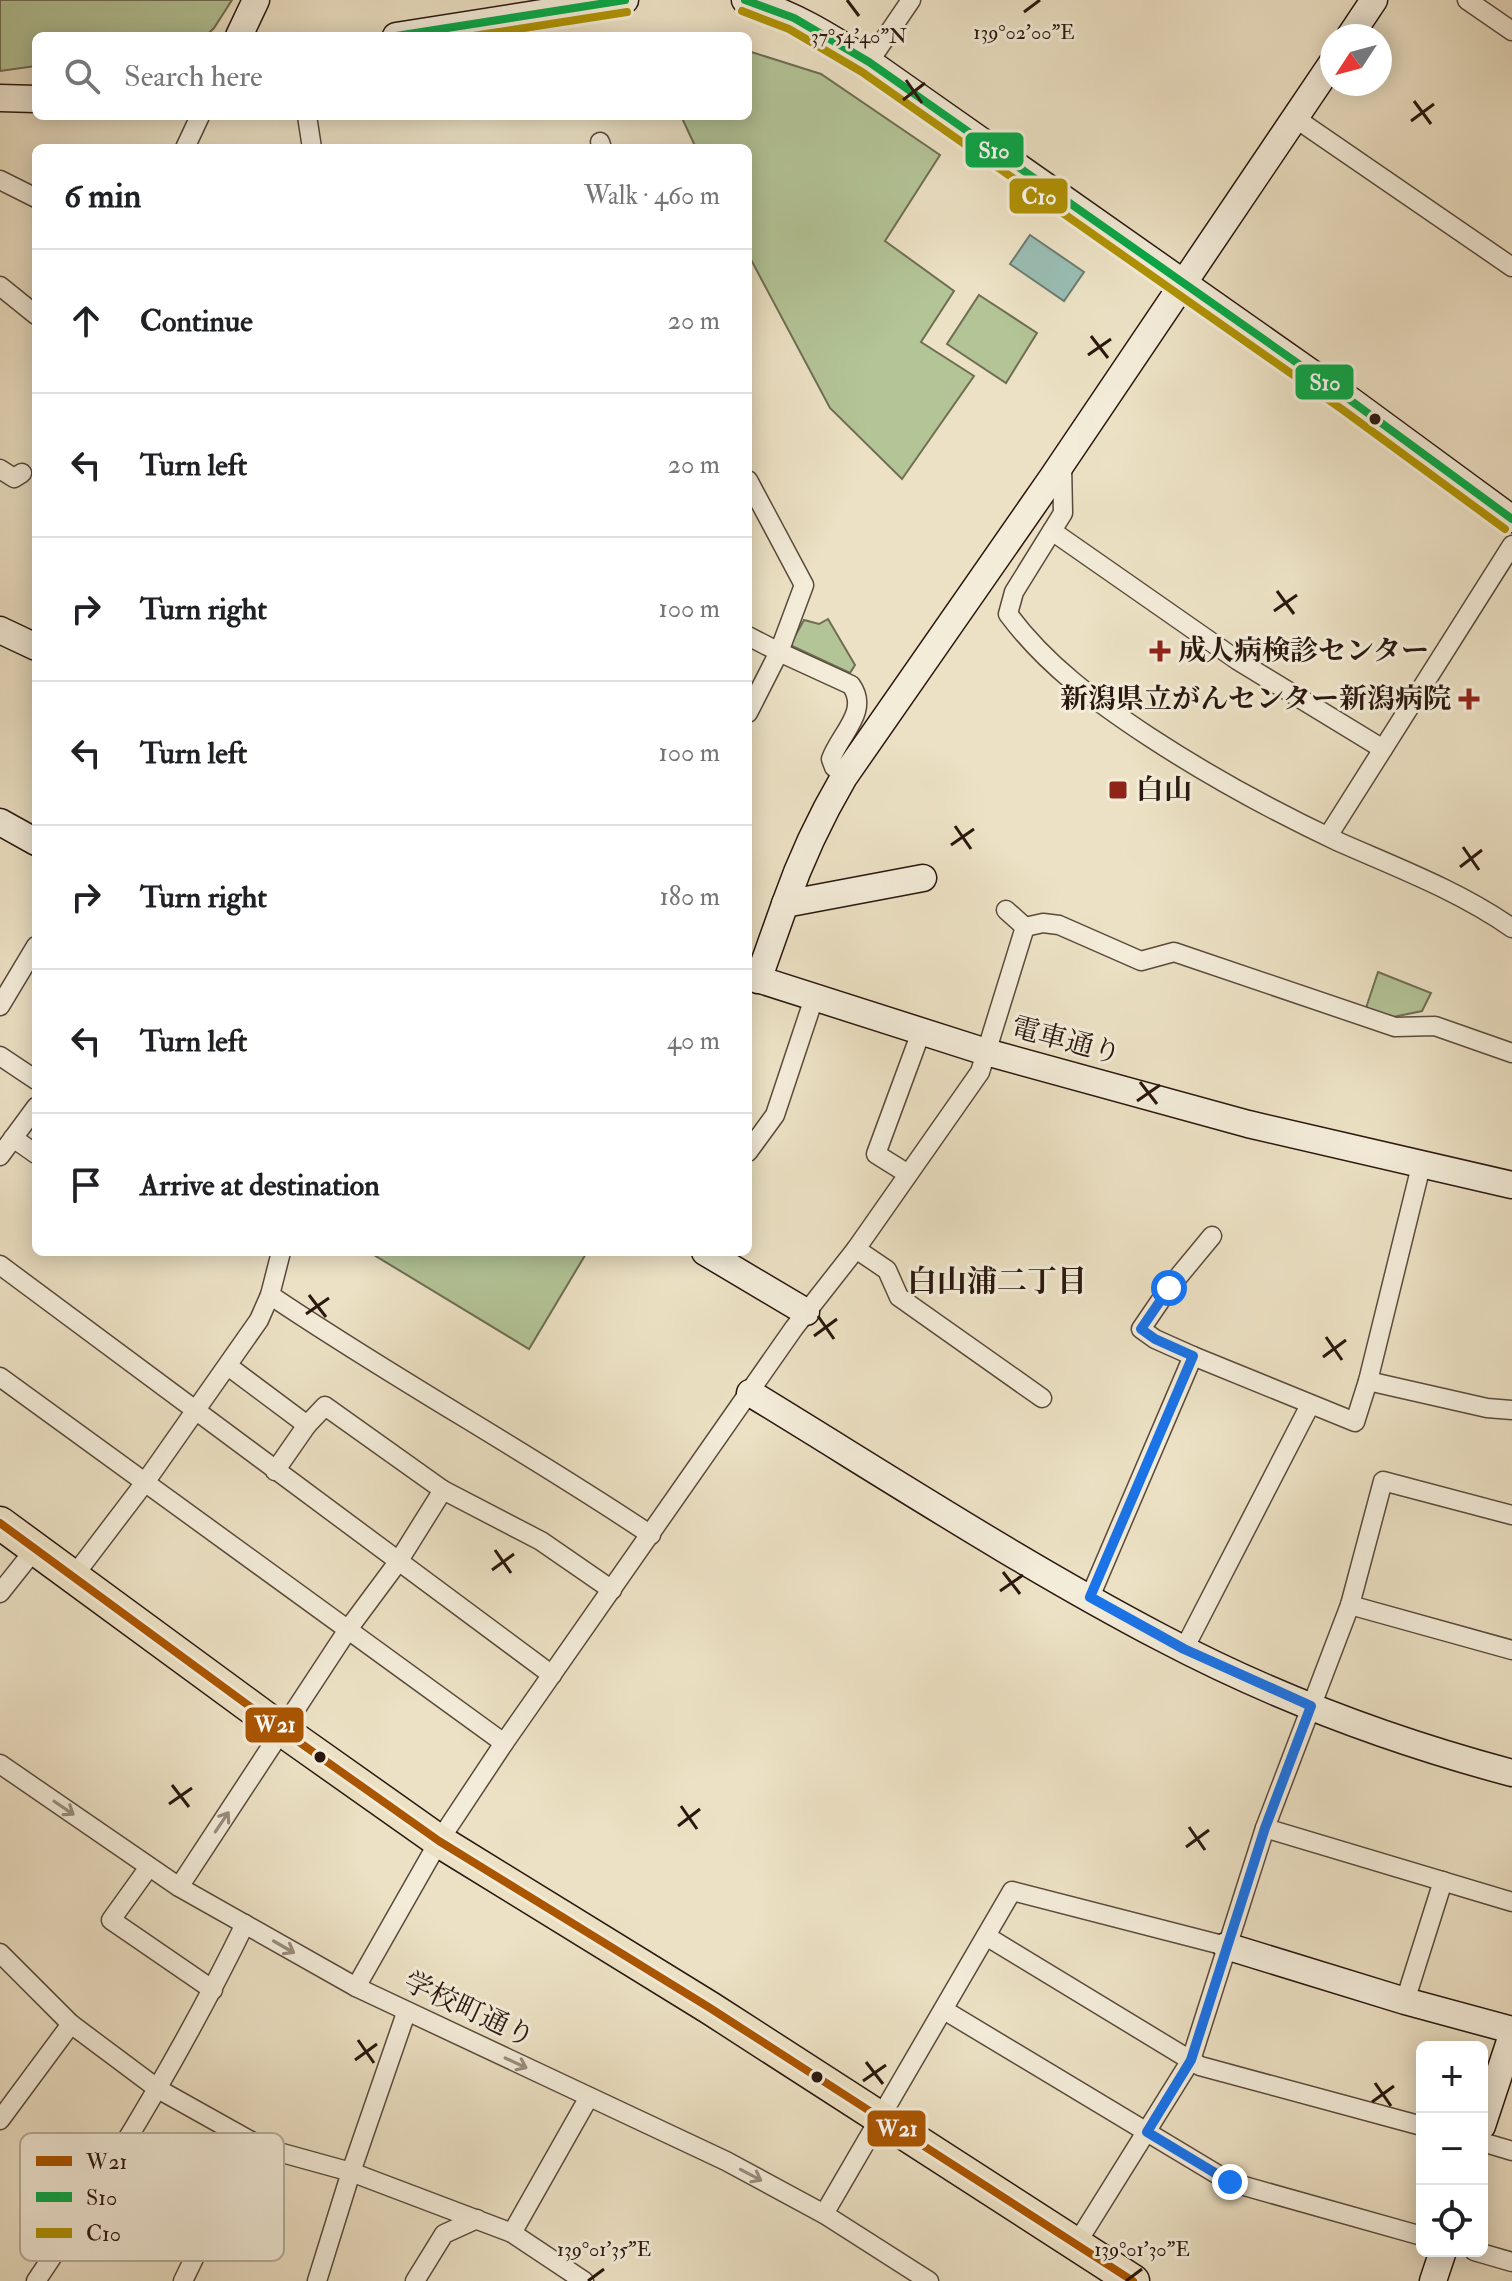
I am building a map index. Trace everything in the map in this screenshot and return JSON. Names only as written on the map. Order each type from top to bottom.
[{"type":"highway","points":[[0,1523],[439,1841],[882,2119],[1133,2281]]},
{"type":"street","points":[[241,32],[256,0]]},
{"type":"street","points":[[421,32],[625,0]]},
{"type":"street","points":[[745,0],[786,13],[815,27],[869,62],[1512,519]]},
{"type":"street","points":[[869,62],[911,0]]},
{"type":"street","points":[[1358,24],[1374,0]]},
{"type":"street","points":[[1467,0],[1512,31]]},
{"type":"street","points":[[753,978],[815,827],[844,777],[1062,463],[1320,81]]},
{"type":"street","points":[[0,98],[32,99]]},
{"type":"street","points":[[1295,118],[1512,267]]},
{"type":"street","points":[[187,144],[198,120]]},
{"type":"street","points":[[308,120],[311,144]]},
{"type":"street","points":[[0,180],[32,196]]},
{"type":"street","points":[[0,286],[32,312]]},
{"type":"street","points":[[1062,463],[1063,513],[1014,592],[1008,614],[1030,643],[1089,696],[1204,773],[1328,836],[1481,906],[1512,928]]},
{"type":"street","points":[[0,469],[14,478],[22,473]]},
{"type":"street","points":[[752,488],[804,585],[779,652],[752,705]]},
{"type":"street","points":[[1052,531],[1237,660],[1383,749]]},
{"type":"street","points":[[1328,836],[1512,545]]},
{"type":"street","points":[[0,630],[32,645]]},
{"type":"street","points":[[752,638],[855,689],[859,707],[857,715],[831,759],[844,777]]},
{"type":"street","points":[[0,822],[32,840]]},
{"type":"street","points":[[785,904],[923,878]]},
{"type":"street","points":[[1006,910],[1025,927]]},
{"type":"street","points":[[1025,927],[1043,923],[1059,925],[1141,961],[1174,952],[1395,1027],[1435,1026],[1512,1053]]},
{"type":"street","points":[[356,1987],[439,1841],[504,1743],[806,1312],[856,1249],[980,1072],[1025,927]]},
{"type":"street","points":[[0,1006],[32,953]]},
{"type":"street","name":"電車通り","points":[[753,978],[986,1052],[1248,1124],[1512,1185]]},
{"type":"street","points":[[752,1140],[775,1115],[814,998]]},
{"type":"street","points":[[908,1174],[876,1154],[921,1032]]},
{"type":"street","points":[[0,1056],[32,1077]]},
{"type":"street","points":[[0,1156],[32,1112]]},
{"type":"street","points":[[13,1138],[32,1151]]},
{"type":"street","points":[[1212,1236],[1169,1288],[1141,1329],[1155,1339],[1193,1356],[1355,1422],[1421,1166]]},
{"type":"street","points":[[856,1249],[887,1270],[899,1297],[1042,1398]]},
{"type":"street","points":[[73,1577],[196,1412],[259,1320],[270,1295],[280,1256]]},
{"type":"street","points":[[712,1256],[806,1312]]},
{"type":"street","points":[[0,1265],[552,1675]]},
{"type":"street","points":[[270,1295],[329,1335],[578,1486],[651,1535]]},
{"type":"street","points":[[1090,1597],[1193,1356]]},
{"type":"street","points":[[228,1366],[307,1425]]},
{"type":"street","points":[[0,1377],[504,1743]]},
{"type":"street","points":[[1368,1381],[1487,1408],[1512,1410]]},
{"type":"street","points":[[750,1393],[1090,1597],[1184,1649],[1311,1706],[1447,1756],[1512,1773]]},
{"type":"street","points":[[1184,1649],[1310,1405]]},
{"type":"street","points":[[275,1471],[307,1425],[325,1406],[443,1490],[541,1541],[612,1590]]},
{"type":"street","points":[[1075,2246],[1191,2060],[1265,1828],[1350,1605],[1383,1481],[1512,1515]]},
{"type":"street","points":[[179,1887],[443,1490]]},
{"type":"street","points":[[0,1593],[35,1549]]},
{"type":"street","points":[[1350,1605],[1512,1650]]},
{"type":"street","name":"学校町通り","points":[[0,1764],[179,1887],[356,1987],[726,2161],[824,2214],[929,2281]]},
{"type":"street","points":[[1265,1828],[1512,1902]]},
{"type":"street","points":[[149,1867],[111,1920],[213,1990]]},
{"type":"street","points":[[1405,2001],[1443,1881]]},
{"type":"street","points":[[824,2214],[1012,1891],[1226,1946],[1512,2032],[1486,2113]]},
{"type":"street","points":[[132,2133],[213,1990],[245,1924]]},
{"type":"street","points":[[986,1936],[1200,2066],[1416,2124]]},
{"type":"street","points":[[0,1953],[71,2024],[158,2089],[237,2133]]},
{"type":"street","points":[[944,2010],[1230,2182],[1416,2234]]},
{"type":"street","points":[[317,2281],[406,2013]]},
{"type":"street","points":[[0,2120],[71,2024]]},
{"type":"street","points":[[512,2233],[589,2097]]},
{"type":"street","points":[[1488,2144],[1512,2151]]},
{"type":"street","points":[[284,2154],[351,2172],[512,2233],[584,2281]]},
{"type":"street","points":[[415,2281],[444,2234],[477,2219]]},
{"type":"street","points":[[1488,2255],[1512,2262]]},
{"type":"street","points":[[1433,2281],[1441,2257]]},
{"type":"street","points":[[36,2281],[49,2261]]},
{"type":"street","points":[[183,2281],[193,2261]]},
{"type":"green space","points":[[0,0],[232,0],[210,32],[32,32],[32,67],[0,71]]},
{"type":"green space","points":[[752,52],[821,74],[940,155],[885,241],[954,291],[921,342],[974,376],[902,479],[830,408],[752,262],[752,144],[694,144],[683,120],[752,120]]},
{"type":"green space","points":[[979,295],[1037,333],[1006,383],[947,344]]},
{"type":"green space","points":[[828,619],[855,665],[850,673],[790,645],[804,620],[819,624]]},
{"type":"green space","points":[[1378,972],[1431,993],[1422,1011],[1393,1017],[1366,1008]]},
{"type":"green space","points":[[376,1256],[585,1256],[529,1349]]},
{"type":"water","points":[[1030,235],[1084,272],[1064,301],[1010,264]]},
{"type":"transit line","name":"S10","points":[[421,32],[625,0]]},
{"type":"transit line","name":"S10","points":[[745,0],[794,18],[869,62],[1350,400],[1512,519]]},
{"type":"transit line","name":"C10","points":[[742,11],[789,29],[862,72],[1343,410],[1505,529]]},
{"type":"transit line","name":"C10","points":[[499,32],[627,12]]},
{"type":"transit line","name":"W21","points":[[0,1523],[439,1841],[710,2008],[1133,2281]]},
{"type":"place","name":"成人病検診センター","points":[[1160,651]]},
{"type":"place","name":"新潟県立がんセンター新潟病院","points":[[1469,699]]},
{"type":"place","name":"白山","points":[[1118,790]]},
{"type":"district","name":"白山浦二丁目","points":[[997,1281]]},
{"type":"route","points":[[1169,1288],[1141,1329],[1155,1339],[1193,1356],[1090,1597],[1161,1638],[1311,1706],[1265,1828],[1191,2060],[1147,2132],[1230,2182]]}]
